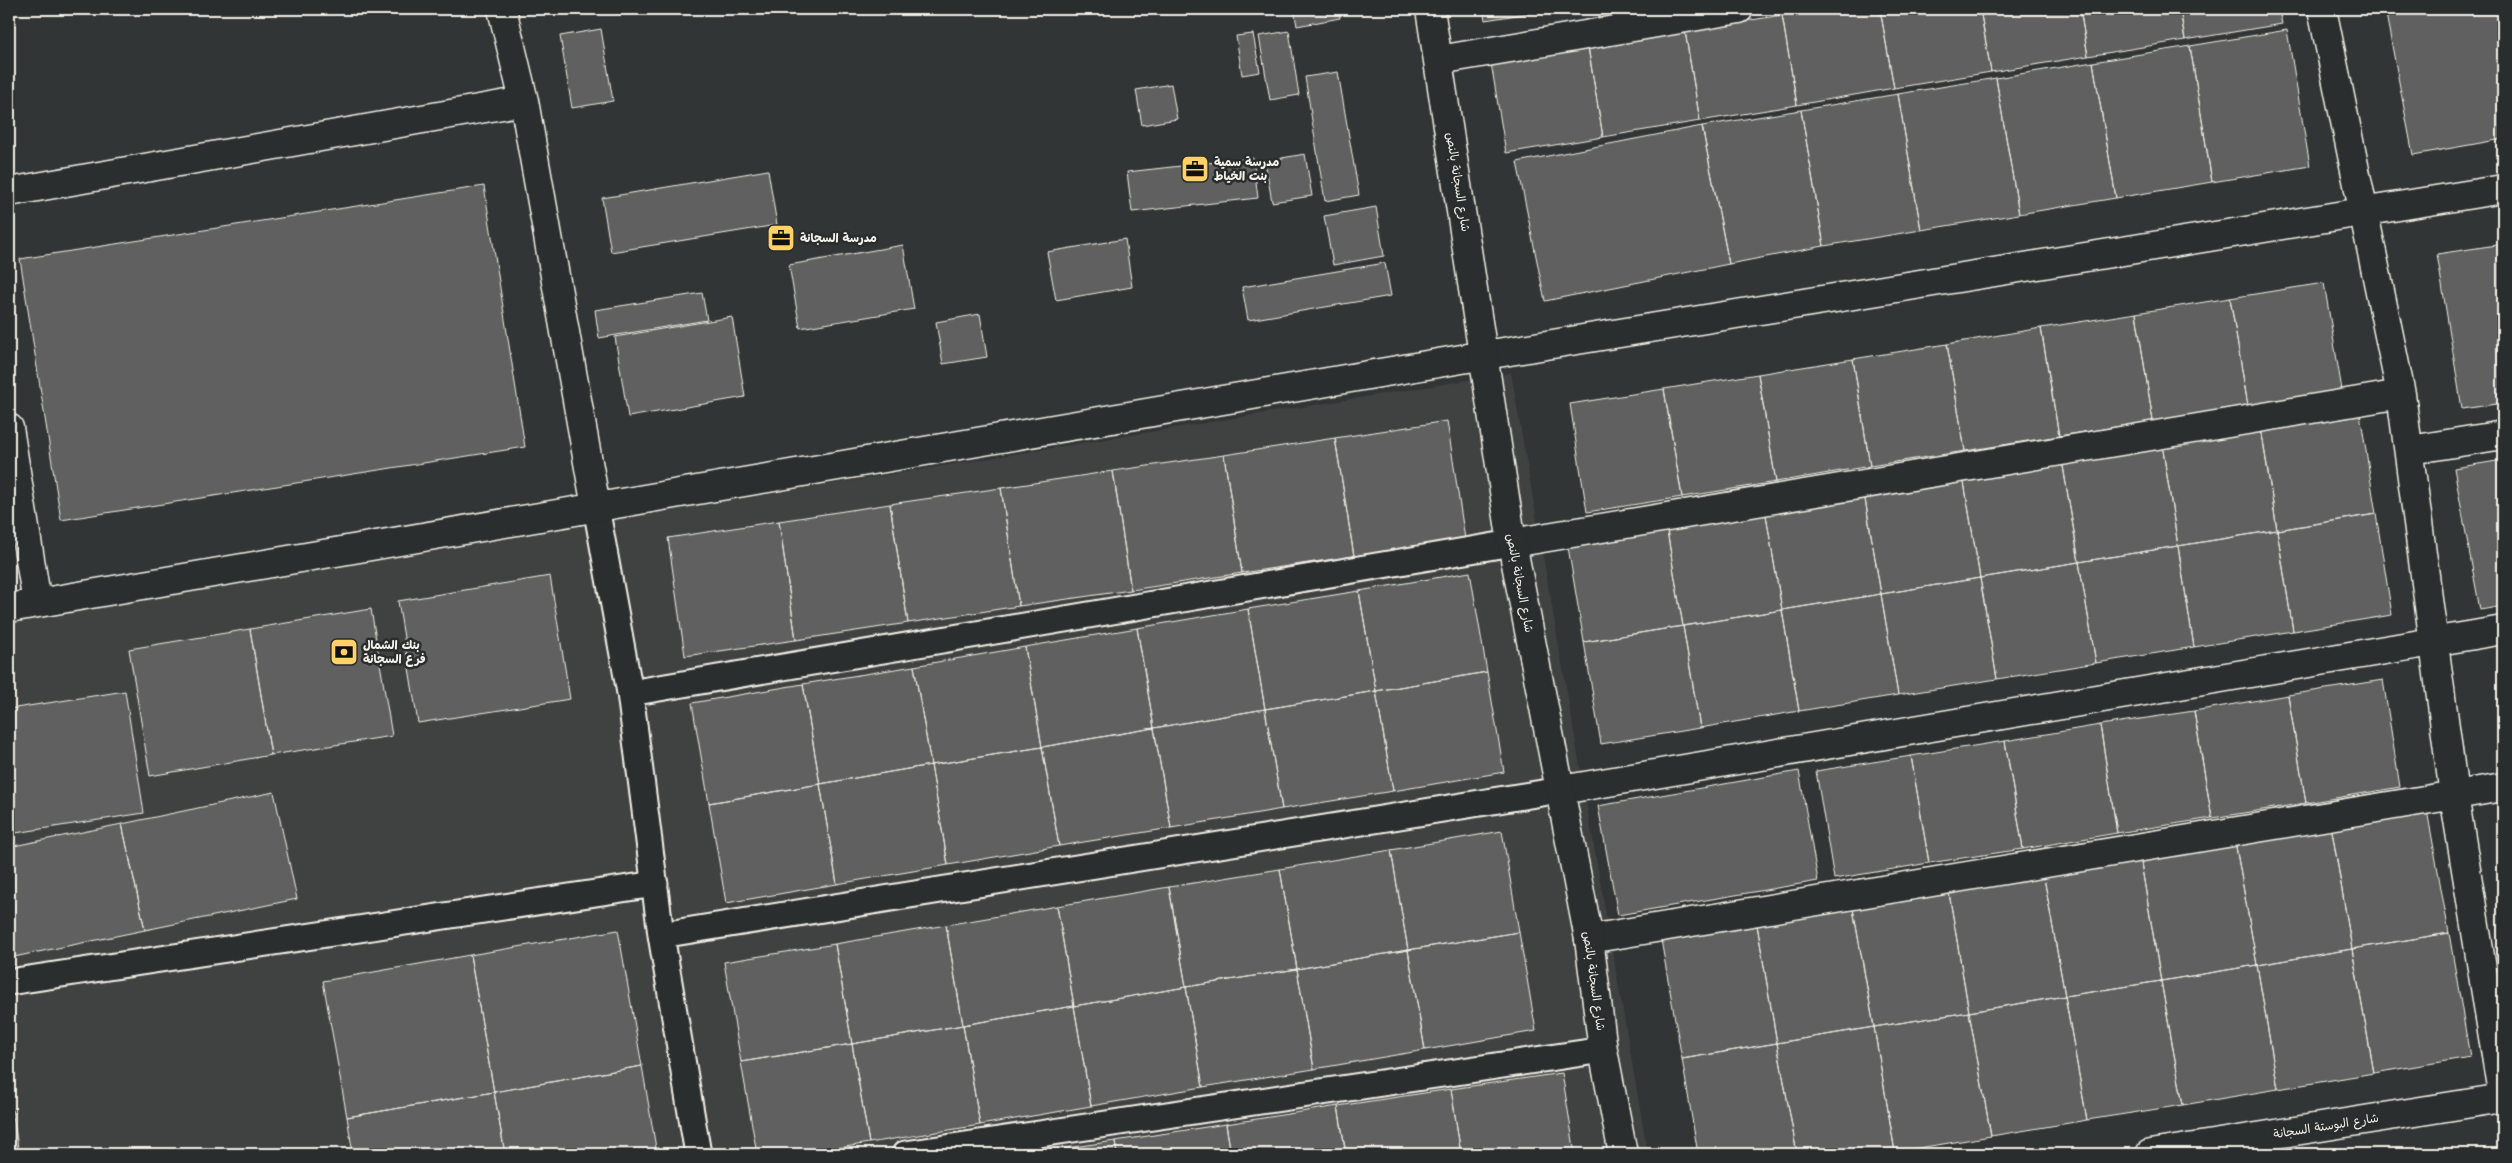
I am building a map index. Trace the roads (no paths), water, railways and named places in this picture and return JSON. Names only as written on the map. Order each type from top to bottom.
[{"type":"street","points":[[502,9],[524,101],[596,507]]},
{"type":"street","name":"شارع السجانة بالنص","points":[[1430,9],[1485,355],[1512,543],[1589,939],[1603,1050],[1622,1154]]},
{"type":"street","points":[[1439,60],[1739,9]]},
{"type":"street","points":[[2322,9],[2401,394],[2410,450],[2454,795],[2503,1098]]},
{"type":"street","points":[[9,192],[524,101]]},
{"type":"street","points":[[9,608],[1485,355],[2503,189]]},
{"type":"street","points":[[1512,543],[2401,394]]},
{"type":"street","points":[[9,428],[37,603]]},
{"type":"street","points":[[2410,450],[2503,435]]},
{"type":"street","points":[[1561,790],[2503,630]]},
{"type":"street","points":[[1589,939],[2503,787]]},
{"type":"street","name":"شارع البوستة السجانة","points":[[2150,1154],[2503,1098]]},
{"type":"lane","points":[[596,507],[630,692],[661,935],[698,1154]]},
{"type":"lane","points":[[630,692],[1512,543]]},
{"type":"lane","points":[[661,935],[1561,790]]},
{"type":"lane","points":[[9,982],[655,884]]},
{"type":"lane","points":[[905,1154],[1603,1050]]},
{"type":"place","name":"مدرسة سمية بنت الخياط","points":[[1195,169]]},
{"type":"place","name":"مدرسة السجانة","points":[[781,238]]},
{"type":"place","name":"بنك الشمال فرع السجانة","points":[[344,652]]}]
